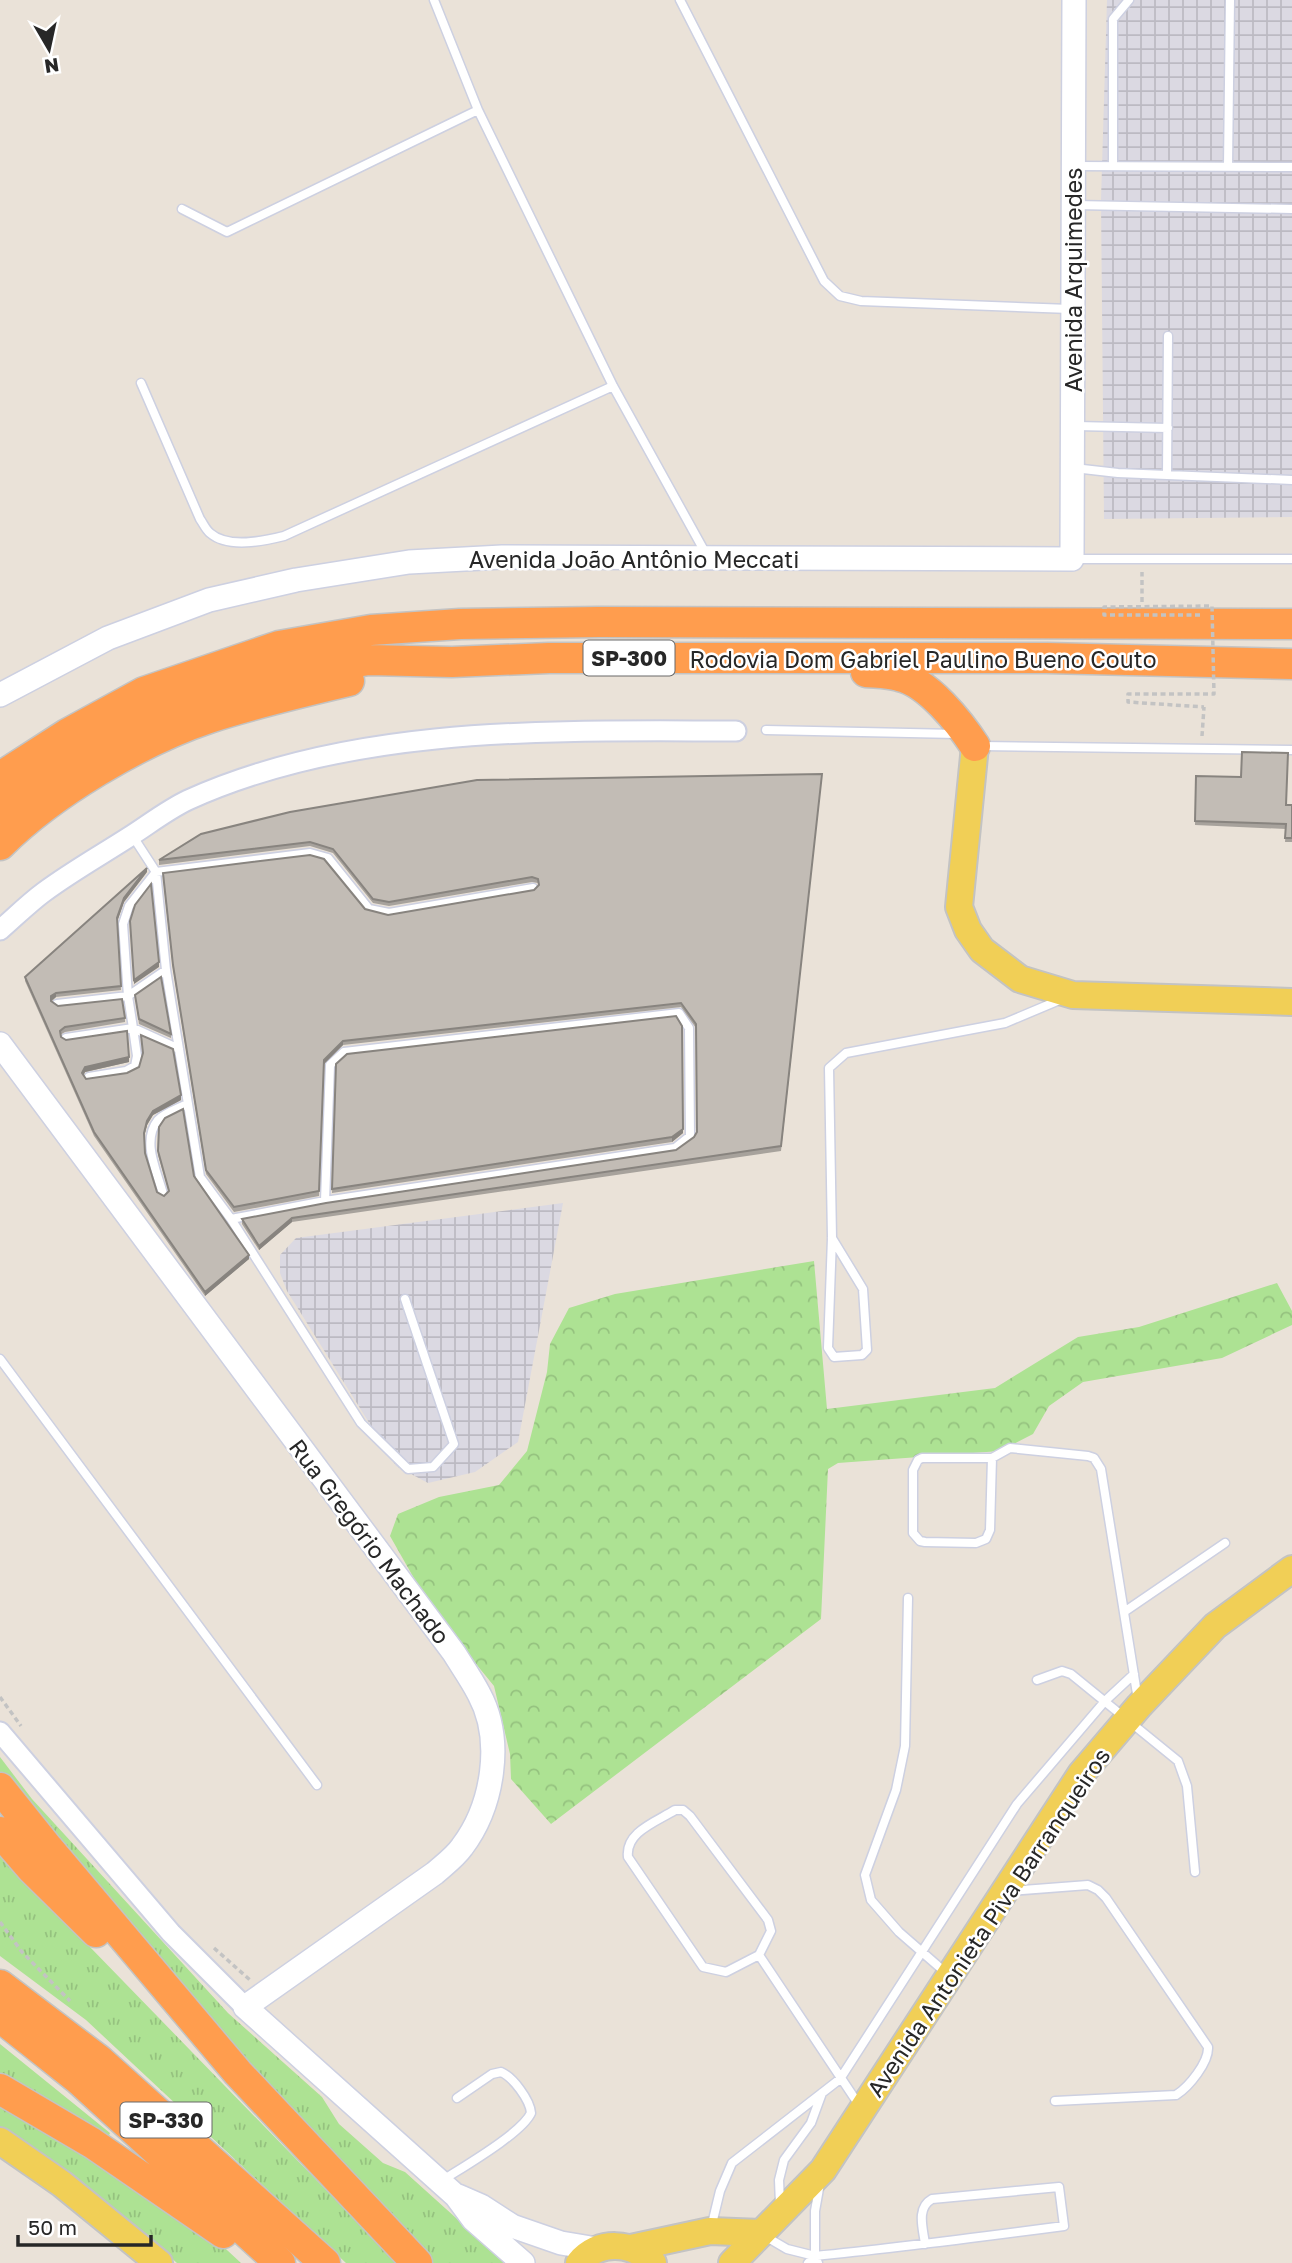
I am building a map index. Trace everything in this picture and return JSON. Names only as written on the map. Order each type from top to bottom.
[{"type":"highway","name":"Rodovia Dom Gabriel Paulino Bueno Couto","points":[[0,777],[67,734],[144,692],[279,646],[371,630],[460,624],[653,621],[1292,624]]},
{"type":"highway","name":"Rodovia Dom Gabriel Paulino Bueno Couto","points":[[0,809],[81,753],[150,718],[215,691],[283,673],[369,660],[452,662],[549,658],[1047,658],[1292,664]]},
{"type":"highway","points":[[723,658],[902,676],[933,696],[959,721],[971,740]]},
{"type":"highway","points":[[0,845],[24,821],[88,777],[155,741],[206,719],[357,679],[452,662]]},
{"type":"highway","points":[[0,1788],[238,2073]]},
{"type":"highway","points":[[0,1832],[31,1868],[238,2073],[417,2263]]},
{"type":"highway","name":"SP-330","points":[[0,1985],[99,2060],[325,2263]]},
{"type":"highway","name":"SP-330","points":[[0,2017],[78,2079],[280,2263]]},
{"type":"highway","points":[[0,2089],[103,2151],[201,2216],[264,2263]]},
{"type":"main road","name":"Avenida Arquimedes","points":[[1072,559],[1074,0]]},
{"type":"main road","name":"Avenida João Antônio Meccati","points":[[0,695],[108,638],[208,600],[296,580],[409,562],[502,557],[1072,559]]},
{"type":"main road","points":[[971,740],[959,907],[968,930],[982,950],[1020,979],[1073,995],[1292,1002]]},
{"type":"main road","name":"Rua Gregório Machado","points":[[0,1044],[454,1653],[480,1695],[491,1727],[493,1757],[488,1789],[479,1818],[462,1848],[435,1873],[245,2007]]},
{"type":"main road","name":"Avenida Antonieta Piva Barranqueiros","points":[[732,2263],[823,2170],[1081,1774],[1133,1713],[1215,1626],[1292,1569]]},
{"type":"main road","points":[[245,2007],[448,2189],[473,2219],[523,2263]]},
{"type":"main road","points":[[0,2141],[62,2184],[159,2263]]},
{"type":"main road","points":[[448,2189],[512,2226],[561,2243],[588,2256],[620,2246],[646,2255],[653,2263]]},
{"type":"main road","points":[[631,2248],[710,2231],[761,2233]]},
{"type":"street","points":[[0,930],[45,891],[184,802],[240,779],[298,762],[352,751],[420,742],[553,731],[736,731]]},
{"type":"street","points":[[0,1732],[171,1933],[245,2007]]},
{"type":"lane","points":[[434,0],[478,110],[613,386],[708,557]]},
{"type":"lane","points":[[680,0],[824,281],[840,296],[861,301],[1073,309]]},
{"type":"lane","points":[[1113,166],[1113,19],[1129,0]]},
{"type":"lane","points":[[1228,166],[1230,0]]},
{"type":"lane","points":[[182,209],[227,232],[478,110]]},
{"type":"lane","points":[[1073,166],[1292,167]]},
{"type":"lane","points":[[1073,205],[1292,209]]},
{"type":"lane","points":[[1167,475],[1168,335]]},
{"type":"lane","points":[[141,383],[200,519],[211,534],[233,542],[284,536],[613,386]]},
{"type":"lane","points":[[1073,426],[1168,428]]},
{"type":"lane","points":[[1074,468],[1292,480]]},
{"type":"lane","name":"Avenida João Antônio Meccati","points":[[1072,559],[1292,559]]},
{"type":"lane","points":[[766,730],[1202,749],[1292,750]]},
{"type":"lane","points":[[132,835],[156,872],[166,970],[200,1177],[231,1219],[361,1423],[408,1469],[433,1467],[454,1444],[405,1299]]},
{"type":"lane","points":[[89,1077],[126,1071],[135,1066],[137,1056],[128,996],[123,925],[129,906],[156,872],[310,853],[328,858],[369,909],[388,913],[533,888]]},
{"type":"lane","points":[[57,1004],[128,996],[166,970]]},
{"type":"lane","points":[[832,1238],[863,1289],[867,1350],[862,1354],[834,1357],[828,1348],[832,1238],[829,1068],[846,1053],[1005,1023],[1073,995]]},
{"type":"lane","points":[[231,1219],[326,1201],[675,1148],[690,1136],[689,1028],[679,1013],[344,1052],[330,1065],[326,1201]]},
{"type":"lane","points":[[66,1038],[133,1028],[178,1049]]},
{"type":"lane","points":[[163,1194],[149,1147],[151,1134],[159,1118],[187,1104]]},
{"type":"lane","points":[[0,1359],[317,1785]]},
{"type":"lane","points":[[992,1458],[990,1530],[986,1539],[976,1543],[925,1542],[916,1538],[912,1528],[913,1469],[918,1460],[927,1457],[992,1458],[1010,1448],[1094,1458],[1101,1469],[1134,1674],[1133,1713]]},
{"type":"lane","points":[[1124,1612],[1225,1543]]},
{"type":"lane","points":[[908,1598],[905,1746],[896,1790],[865,1875],[871,1900],[899,1932],[950,1976]]},
{"type":"lane","points":[[1037,1681],[1062,1671],[1071,1674],[1105,1701],[1133,1713],[1178,1761],[1187,1786],[1195,1872]]},
{"type":"lane","points":[[710,2231],[720,2191],[732,2163],[840,2079],[1017,1804],[1105,1701],[1134,1674]]},
{"type":"lane","points":[[674,1810],[683,1810],[690,1816],[768,1920],[771,1931],[759,1955],[726,1972],[703,1967],[628,1857],[627,1847],[633,1837],[674,1810]]},
{"type":"lane","points":[[1004,1892],[1075,1885],[1088,1885],[1098,1890],[1208,2047],[1206,2059],[1183,2091],[1176,2095],[1055,2101]]},
{"type":"lane","points":[[759,1955],[863,2110]]},
{"type":"lane","points":[[448,2189],[495,2145],[525,2122],[531,2113],[528,2103],[516,2086],[502,2072],[492,2074],[457,2098]]},
{"type":"lane","points":[[780,2214],[779,2179],[784,2160],[811,2123],[822,2093]]},
{"type":"lane","points":[[814,2261],[815,2211],[823,2170]]},
{"type":"lane","points":[[814,2261],[1064,2226],[1059,2187],[932,2199],[922,2209],[925,2244]]},
{"type":"lane","points":[[761,2233],[787,2249],[823,2263]]},
{"type":"path","points":[[1142,559],[1142,607]]},
{"type":"path","points":[[1200,615],[1104,615],[1104,607],[1212,606],[1214,694],[1128,694],[1128,702],[1204,707],[1202,749]]},
{"type":"path","points":[[0,1922],[22,1952],[70,2001]]},
{"type":"shaded area","points":[[1107,0],[1292,0],[1292,517],[1104,519],[1101,200]]},
{"type":"shaded area","points":[[563,1203],[518,1442],[475,1472],[428,1483],[396,1466],[287,1291],[280,1273],[280,1255],[296,1238]]},
{"type":"green space","points":[[814,1261],[827,1409],[995,1388],[1078,1337],[1139,1327],[1277,1283],[1292,1311],[1292,1325],[1222,1358],[1083,1382],[1049,1406],[1033,1434],[1000,1451],[838,1463],[828,1469],[821,1619],[551,1824],[511,1779],[510,1754],[494,1686],[432,1610],[390,1536],[398,1514],[439,1497],[499,1485],[527,1451],[547,1372],[550,1344],[569,1308],[615,1294]]},
{"type":"green space","points":[[0,1757],[32,1799],[228,2013],[322,2097],[339,2124],[383,2163],[405,2172],[506,2263],[432,2263],[321,2150],[0,1774]]},
{"type":"green space","points":[[0,1850],[21,1876],[397,2263],[346,2263],[86,2020],[0,1956]]},
{"type":"green space","points":[[0,2044],[110,2133],[107,2140],[0,2080]]},
{"type":"green space","points":[[0,2099],[214,2238],[241,2263],[177,2263],[0,2129]]},
{"type":"building","points":[[1242,752],[1288,753],[1286,805],[1292,805],[1292,838],[1285,838],[1286,824],[1195,821],[1196,776],[1241,777]]},
{"type":"building","points":[[822,774],[781,1146],[292,1218],[259,1246],[242,1219],[326,1203],[676,1150],[697,1132],[696,1024],[681,1003],[343,1041],[324,1060],[319,1191],[234,1207],[206,1170],[173,965],[163,873],[310,855],[324,859],[365,909],[388,915],[534,890],[539,885],[538,879],[532,877],[389,902],[373,899],[333,849],[310,842],[159,860],[201,834],[290,812],[477,780]]},
{"type":"building","points":[[147,868],[124,898],[117,918],[121,986],[56,993],[51,996],[51,1001],[58,1006],[122,999],[125,1018],[65,1027],[60,1031],[61,1037],[66,1040],[127,1031],[129,1057],[85,1067],[82,1073],[86,1079],[127,1073],[139,1067],[143,1053],[141,1035],[173,1049],[181,1095],[153,1111],[144,1133],[145,1153],[157,1192],[164,1196],[169,1191],[158,1151],[159,1127],[165,1118],[183,1109],[194,1176],[249,1255],[205,1292],[94,1132],[25,977]]},
{"type":"building","points":[[151,884],[159,962],[134,980],[130,921],[135,905]]},
{"type":"building","points":[[161,977],[171,1034],[139,1019],[135,995]]},
{"type":"building","points":[[676,1016],[682,1026],[683,1129],[672,1137],[332,1189],[336,1064],[347,1054]]}]
